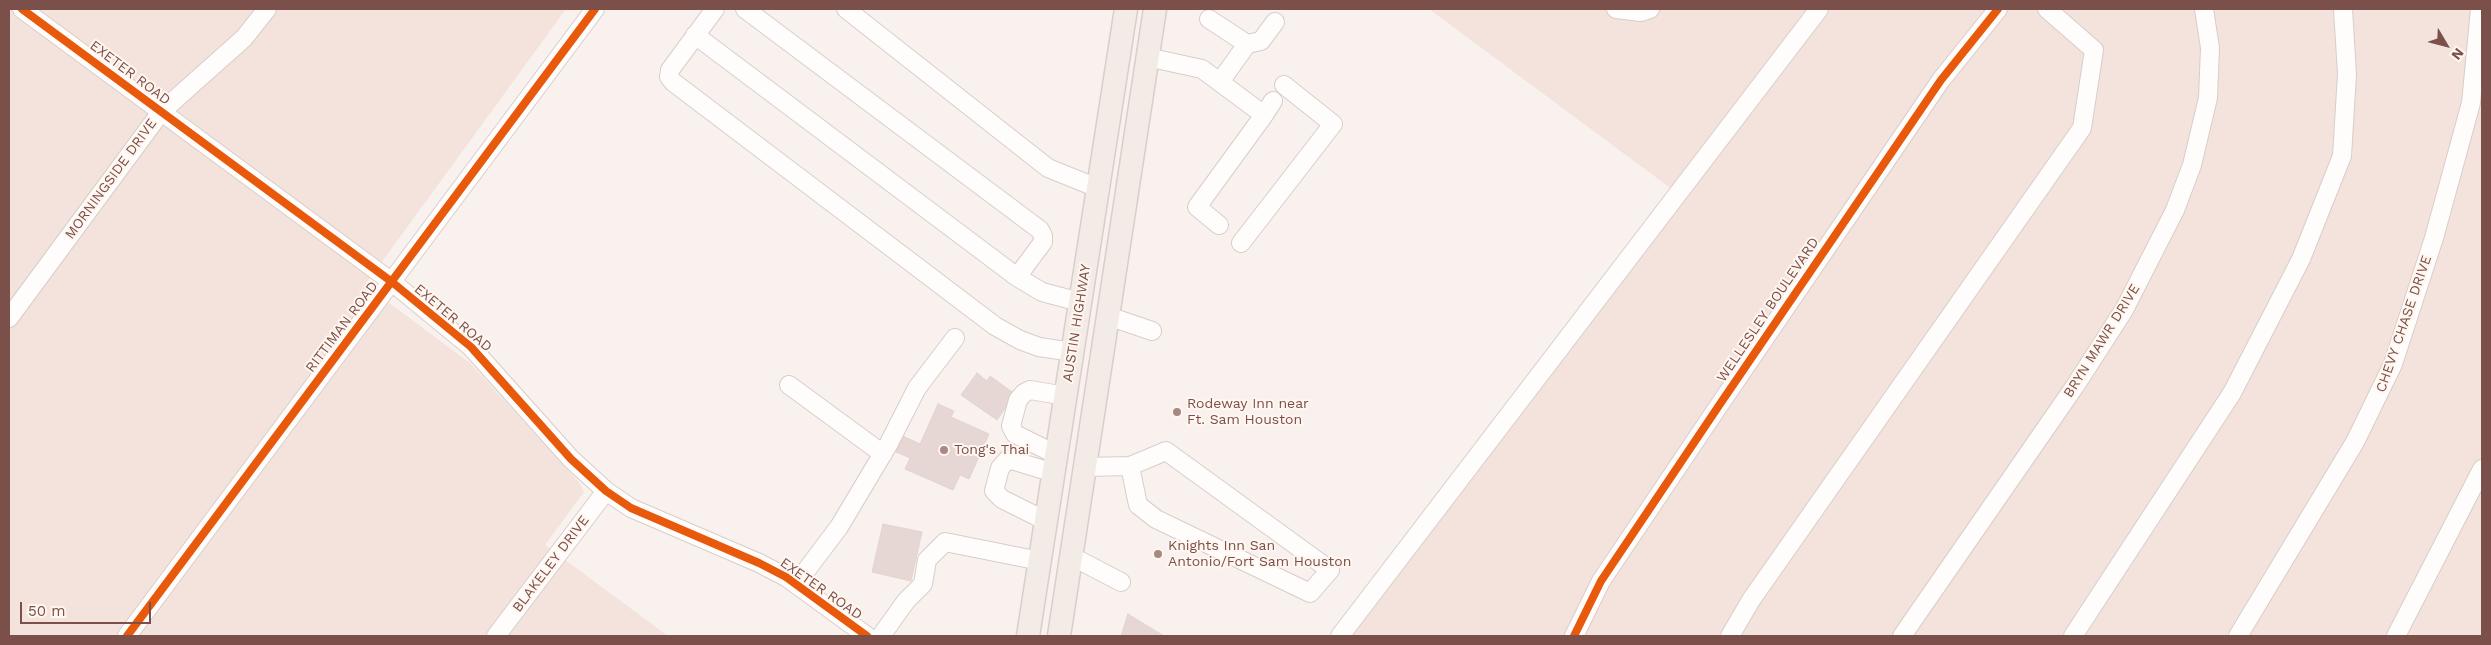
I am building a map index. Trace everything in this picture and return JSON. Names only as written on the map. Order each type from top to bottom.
[{"type":"main road","name":"AUSTIN HIGHWAY","points":[[1028,636],[1080,302],[1100,189],[1126,9]]},
{"type":"main road","name":"AUSTIN HIGHWAY","points":[[1059,636],[1155,9]]},
{"type":"street","name":"EXETER ROAD","points":[[22,9],[392,282],[471,347],[572,459],[606,491],[631,508],[759,563],[796,584],[867,636]]},
{"type":"street","name":"MORNINGSIDE DRIVE","points":[[9,318],[161,112],[239,43],[268,9]]},
{"type":"street","name":"RITTIMAN ROAD","points":[[126,636],[594,9]]},
{"type":"street","points":[[715,9],[670,70],[669,77],[672,82],[995,326],[1020,340],[1040,347],[1073,352]]},
{"type":"street","points":[[745,9],[1040,230],[1043,236],[1042,242],[1017,276]]},
{"type":"street","points":[[848,9],[1048,168],[1100,189]]},
{"type":"street","points":[[1616,9],[1645,10]]},
{"type":"street","points":[[1340,636],[1819,9]]},
{"type":"street","name":"WELLESLEY BOULEVARD","points":[[1574,636],[1601,581],[1720,404],[1941,80],[1998,9]]},
{"type":"street","points":[[1730,636],[1751,600],[2082,128],[2094,50],[2047,9]]},
{"type":"street","name":"BRYN MAWR DRIVE","points":[[1902,636],[2075,386],[2124,310],[2175,210],[2192,165],[2208,98],[2210,48],[2204,9]]},
{"type":"street","points":[[2073,636],[2232,393],[2301,259],[2342,156],[2347,74],[2343,9]]},
{"type":"street","name":"CHEVY CHASE DRIVE","points":[[2238,636],[2355,442],[2394,364],[2434,238],[2471,103],[2480,9]]},
{"type":"street","points":[[1209,19],[1247,44]]},
{"type":"street","points":[[1220,82],[1247,44],[1261,41],[1275,22]]},
{"type":"street","points":[[695,35],[1017,276],[1042,292],[1080,302]]},
{"type":"street","points":[[1147,57],[1202,69],[1220,82],[1269,108],[1197,208],[1219,224]]},
{"type":"street","points":[[1241,243],[1333,124],[1284,85]]},
{"type":"street","points":[[1108,316],[1152,331]]},
{"type":"street","points":[[796,584],[839,527],[883,454],[917,388],[955,338]]},
{"type":"street","points":[[789,386],[883,454]]},
{"type":"street","points":[[1055,464],[1015,434],[1011,426],[1018,400],[1024,393],[1030,390],[1066,396]]},
{"type":"street","points":[[1085,467],[1130,466],[1166,451],[1330,570],[1310,592],[1156,520],[1138,505],[1130,466]]},
{"type":"street","points":[[1046,521],[1002,499],[994,491],[1000,468],[1008,459],[1055,464]]},
{"type":"street","points":[[2396,636],[2482,469]]},
{"type":"street","name":"BLAKELEY DRIVE","points":[[496,636],[606,491]]},
{"type":"street","points":[[881,636],[906,601],[923,584],[927,560],[946,542],[1040,561]]},
{"type":"street","points":[[1071,556],[1121,582]]},
{"type":"street","points":[[2250,617],[2250,636]]},
{"type":"shaded area","points":[[9,9],[566,9],[365,285],[470,363],[578,481],[584,492],[545,545],[668,636],[9,636]]},
{"type":"shaded area","points":[[1429,9],[2482,9],[2482,636],[1344,636],[1673,190]]},
{"type":"building","points":[[977,373],[987,381],[990,376],[1015,394],[997,420],[961,395]]},
{"type":"building","points":[[938,404],[954,411],[951,417],[989,434],[969,479],[960,475],[953,490],[905,469],[910,458],[896,452],[903,436],[920,444]]},
{"type":"building","points":[[883,524],[922,532],[911,581],[872,572]]},
{"type":"building","points":[[1128,614],[1164,636],[1121,636]]},
{"type":"cycle path","points":[[22,9],[392,282],[471,347],[571,459],[606,491],[631,508],[759,563],[786,577],[867,636]]},
{"type":"cycle path","points":[[127,636],[595,9]]},
{"type":"cycle path","points":[[1574,636],[1601,581],[1720,404],[1941,80],[1998,9]]},
{"type":"place","name":"Rodeway Inn near Ft. Sam Houston","points":[[1177,412]]},
{"type":"place","name":"Tong's Thai","points":[[944,450]]},
{"type":"place","name":"Knights Inn San Antonio/Fort Sam Houston","points":[[1158,554]]}]
